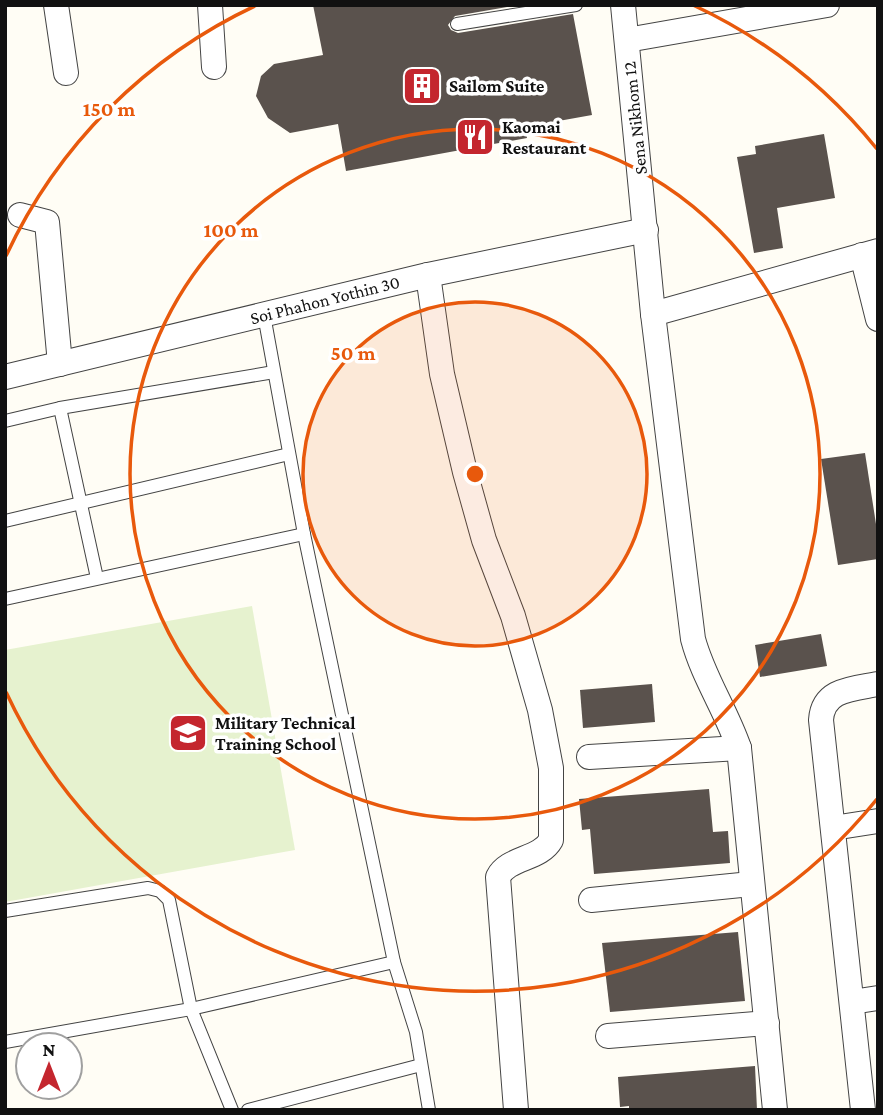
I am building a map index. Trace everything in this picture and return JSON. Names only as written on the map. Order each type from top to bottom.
[{"type":"street","points":[[56,5],[66,73]]},
{"type":"street","points":[[209,5],[214,68]]},
{"type":"street","name":"Sena Nikhom 12","points":[[623,5],[653,314],[693,639],[699,661],[730,723],[739,748],[775,1110]]},
{"type":"street","points":[[627,40],[827,5]]},
{"type":"street","points":[[20,215],[47,222],[60,364]]},
{"type":"street","name":"Soi Phahon Yothin 30","points":[[5,377],[428,275],[646,230]]},
{"type":"street","points":[[653,314],[870,253],[878,319]]},
{"type":"street","points":[[428,275],[442,374],[465,472],[484,540],[513,616],[540,710],[551,768],[551,840],[543,849],[502,870],[498,877],[516,1110]]},
{"type":"street","points":[[863,1110],[822,707],[830,696],[878,684]]},
{"type":"street","points":[[589,757],[739,748]]},
{"type":"street","points":[[833,828],[878,821]]},
{"type":"street","points":[[591,900],[751,884]]},
{"type":"street","points":[[852,1002],[878,998]]},
{"type":"street","points":[[608,1036],[767,1024]]},
{"type":"lane","points":[[457,24],[576,5]]},
{"type":"lane","points":[[264,315],[304,534],[394,962],[416,1031],[429,1110]]},
{"type":"lane","points":[[5,421],[60,408],[274,372]]},
{"type":"lane","points":[[60,408],[97,578]]},
{"type":"lane","points":[[5,521],[289,454]]},
{"type":"lane","points":[[5,599],[304,534]]},
{"type":"lane","points":[[5,911],[148,888],[160,891],[169,900],[191,1009],[232,1110]]},
{"type":"lane","points":[[5,1042],[191,1009],[394,962]]},
{"type":"lane","points":[[248,1110],[421,1065]]},
{"type":"green space","points":[[252,606],[295,850],[5,902],[5,650]]},
{"type":"building","name":"Sailom Suite","points":[[313,5],[519,5],[455,16],[448,25],[458,33],[573,14],[592,115],[525,127],[527,138],[346,171],[338,124],[290,133],[268,118],[256,96],[261,76],[274,64],[323,55]]},
{"type":"building","points":[[824,134],[835,198],[777,208],[783,248],[754,253],[737,157],[756,154],[755,146]]},
{"type":"building","points":[[865,453],[878,537],[878,559],[838,565],[821,459]]},
{"type":"building","points":[[821,634],[827,666],[760,677],[755,645]]},
{"type":"building","points":[[652,684],[655,722],[583,728],[580,690]]},
{"type":"building","points":[[709,789],[713,832],[728,831],[730,863],[594,874],[590,829],[582,830],[579,799]]},
{"type":"building","points":[[738,932],[745,1001],[610,1012],[602,943]]},
{"type":"building","points":[[755,1066],[757,1110],[629,1110],[629,1106],[620,1107],[618,1077]]},
{"type":"place","name":"Sailom Suite","points":[[422,86]]},
{"type":"place","name":"Kaomai Restaurant","points":[[475,137]]},
{"type":"place","name":"Military Technical Training School","points":[[188,733]]}]
